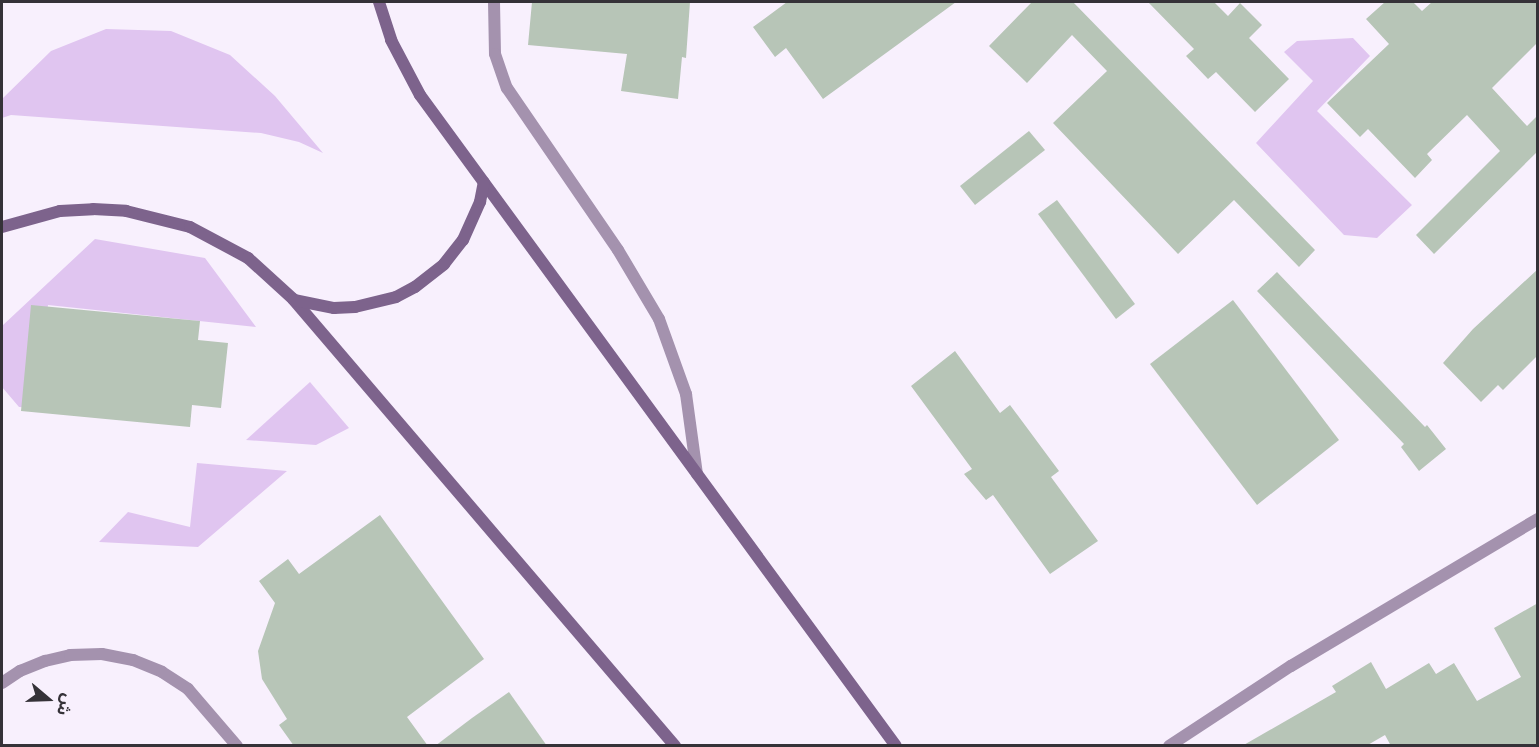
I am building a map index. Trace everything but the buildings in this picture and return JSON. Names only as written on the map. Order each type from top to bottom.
[{"type":"main road","points":[[379,2],[391,40],[404,68],[484,182],[896,746]]},
{"type":"main road","points":[[293,300],[334,308],[355,307],[396,297],[415,287],[444,264],[463,240],[480,202],[484,182]]},
{"type":"main road","points":[[2,227],[60,211],[126,210],[190,227],[248,258],[293,300],[675,746]]},
{"type":"street","points":[[494,2],[495,54],[507,88],[618,250],[659,319],[686,394],[697,474]]},
{"type":"street","points":[[1169,746],[1291,666],[1538,519]]},
{"type":"street","points":[[2,683],[20,671],[45,661],[70,656],[102,654],[133,660],[162,672],[188,689],[237,746]]},
{"type":"shaded area","points":[[106,29],[171,31],[230,55],[275,96],[323,153],[299,142],[261,133],[11,115],[2,118],[2,99],[51,51]]},
{"type":"shaded area","points":[[1353,38],[1370,56],[1317,111],[1412,205],[1377,238],[1344,235],[1256,143],[1313,81],[1284,52],[1297,41]]},
{"type":"shaded area","points":[[95,239],[205,258],[256,327],[48,305],[37,408],[19,407],[2,387],[2,326]]},
{"type":"shaded area","points":[[310,382],[349,428],[316,445],[246,440]]},
{"type":"shaded area","points":[[197,463],[287,471],[198,547],[99,542],[128,512],[190,527]]}]
